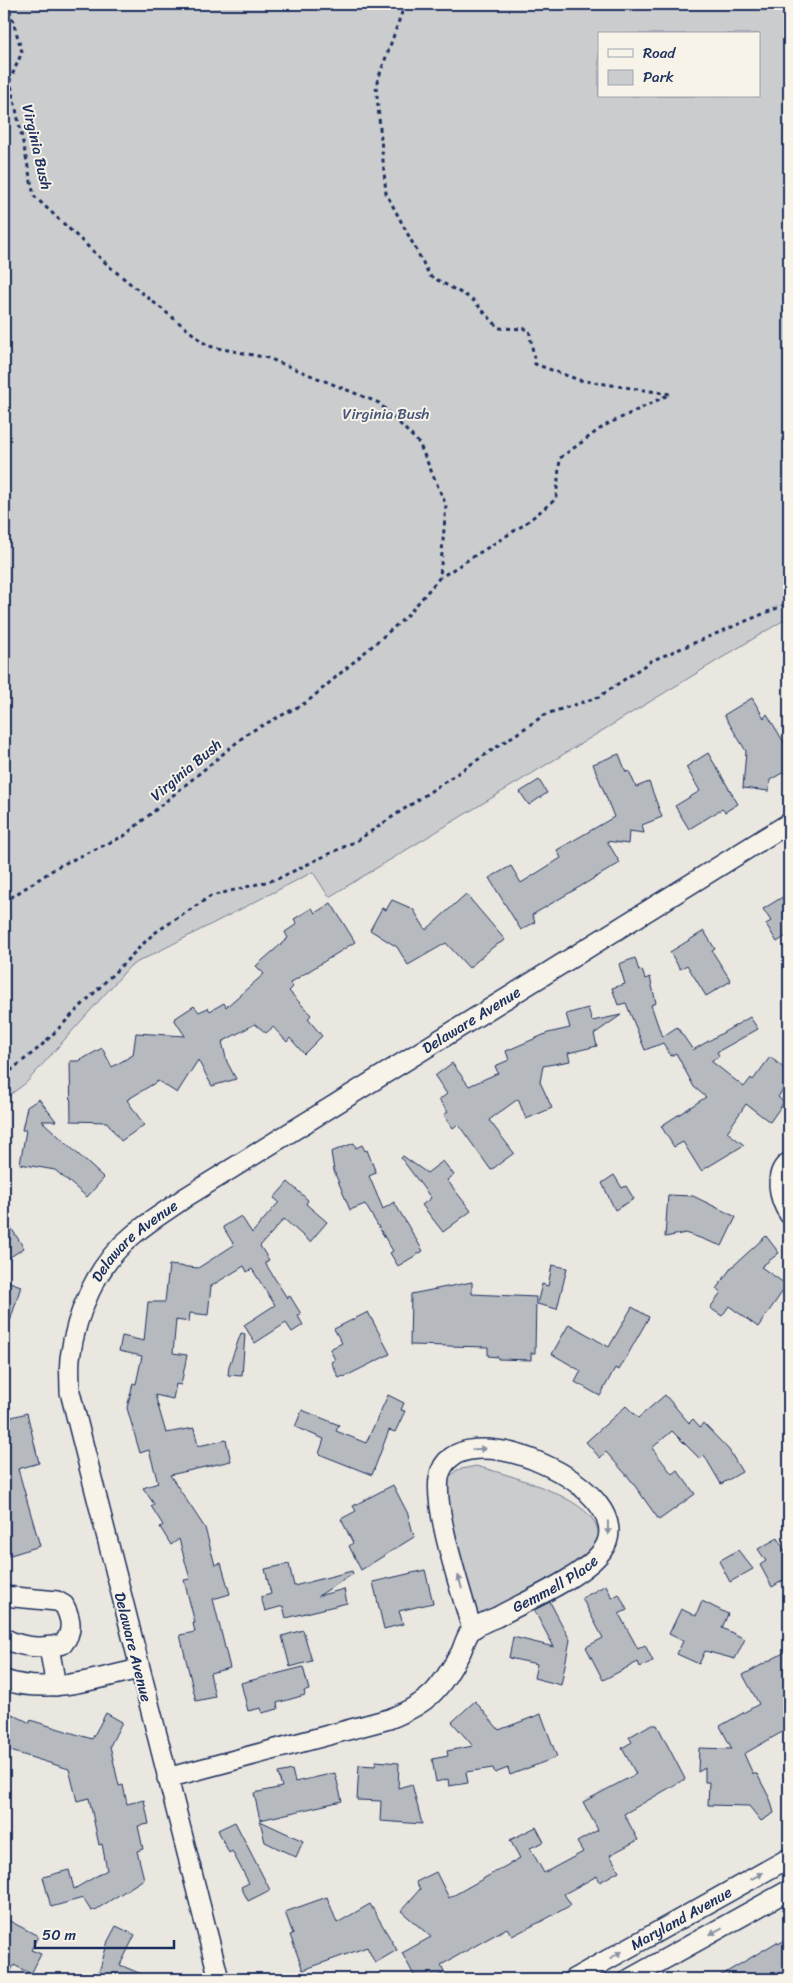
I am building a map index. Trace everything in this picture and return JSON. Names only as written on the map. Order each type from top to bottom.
[{"type":"street","name":"Delaware Avenue","points":[[219,1979],[70,1392],[70,1360],[75,1330],[95,1280],[115,1253],[131,1236],[186,1198],[789,823]]},
{"type":"street","points":[[789,1162],[784,1165],[780,1178],[779,1192],[789,1214]]},
{"type":"street","name":"Gemmell Place","points":[[490,1449],[521,1455],[556,1471],[587,1491],[599,1502],[607,1516],[609,1529],[603,1550],[585,1567],[472,1630],[444,1523],[439,1498],[439,1480],[442,1465],[459,1451],[490,1449]]},
{"type":"street","points":[[4,1596],[58,1601],[64,1605],[70,1619],[70,1633],[63,1644],[49,1647],[24,1645],[4,1638]]},
{"type":"street","points":[[167,1778],[389,1719],[416,1708],[436,1693],[472,1630]]},
{"type":"street","points":[[49,1647],[56,1686]]},
{"type":"street","points":[[4,1680],[56,1686],[89,1681],[139,1669]]},
{"type":"street","name":"Maryland Avenue","points":[[573,1979],[789,1858]]},
{"type":"street","name":"Maryland Avenue","points":[[628,1979],[789,1890]]},
{"type":"path","name":"Virginia Bush","points":[[4,902],[59,866],[124,836],[248,733],[308,702],[407,616],[440,577],[446,505],[419,443],[379,403],[268,358],[208,346],[110,268],[34,196],[10,80],[22,52],[8,4]]},
{"type":"path","points":[[405,4],[376,86],[386,193],[430,276],[472,299],[499,328],[528,329],[535,364],[579,380],[670,394],[604,426],[560,458],[556,499],[522,526],[440,577]]},
{"type":"path","points":[[4,1076],[40,1047],[153,934],[212,896],[277,879],[358,840],[546,714],[599,697],[651,661],[789,603]]},
{"type":"green space","name":"Virginia Bush","points":[[4,4],[789,4],[789,617],[329,897],[313,872],[130,966],[26,1083],[4,1099]]},
{"type":"green space","points":[[476,1466],[525,1481],[562,1496],[590,1516],[599,1533],[599,1554],[477,1623],[444,1507],[446,1480],[457,1470]]},
{"type":"building","points":[[752,698],[764,718],[767,714],[789,751],[789,769],[770,780],[769,791],[743,788],[746,751],[724,715]]},
{"type":"building","points":[[708,753],[738,804],[725,812],[722,809],[689,829],[675,806],[700,791],[686,767]]},
{"type":"building","points":[[619,754],[626,772],[629,771],[636,787],[649,782],[662,817],[642,825],[644,833],[629,831],[628,844],[607,841],[620,863],[532,915],[535,922],[521,930],[489,878],[511,866],[521,883],[561,858],[557,850],[614,817],[593,764]]},
{"type":"building","points":[[539,780],[547,793],[529,805],[520,792]]},
{"type":"building","points":[[789,893],[789,934],[777,942],[766,924],[771,921],[763,909]]},
{"type":"building","points":[[466,894],[505,940],[493,947],[469,968],[446,943],[408,965],[397,947],[370,930],[382,908],[386,910],[392,900],[413,909],[426,930]]},
{"type":"building","points":[[331,903],[355,942],[290,983],[293,987],[289,991],[311,1015],[308,1019],[322,1036],[304,1054],[290,1038],[287,1042],[273,1027],[266,1033],[255,1024],[222,1042],[227,1062],[236,1079],[212,1086],[198,1060],[177,1093],[158,1081],[127,1100],[144,1125],[121,1141],[107,1122],[71,1121],[70,1061],[79,1061],[102,1048],[112,1067],[133,1055],[136,1033],[185,1036],[174,1019],[194,1006],[199,1012],[208,1008],[210,1011],[224,1003],[226,1007],[264,974],[256,966],[288,938],[285,932],[297,924],[294,919],[312,908],[315,913]]},
{"type":"building","points":[[704,931],[715,949],[712,951],[731,981],[706,996],[687,965],[680,969],[670,952]]},
{"type":"building","points":[[635,958],[639,971],[642,970],[645,979],[650,977],[656,1003],[651,1005],[662,1037],[677,1027],[693,1050],[750,1017],[758,1029],[717,1052],[719,1056],[711,1061],[744,1087],[751,1078],[753,1080],[770,1057],[789,1072],[789,1081],[778,1097],[784,1102],[770,1122],[746,1104],[727,1132],[744,1145],[701,1171],[683,1142],[674,1147],[661,1126],[706,1097],[694,1087],[676,1053],[671,1056],[663,1043],[645,1050],[626,1003],[618,1005],[612,988],[625,984],[619,964]]},
{"type":"building","points":[[588,1008],[592,1021],[621,1015],[594,1034],[597,1046],[568,1053],[570,1061],[543,1066],[540,1082],[552,1108],[526,1119],[518,1099],[489,1120],[514,1153],[491,1170],[458,1124],[453,1128],[444,1115],[448,1112],[439,1100],[447,1094],[435,1076],[452,1063],[469,1086],[498,1073],[495,1066],[509,1060],[506,1051],[548,1033],[570,1028],[566,1014]]},
{"type":"building","points":[[39,1099],[56,1121],[42,1121],[104,1178],[87,1197],[55,1170],[20,1164],[26,1130],[22,1130],[27,1107]]},
{"type":"building","points":[[354,1143],[356,1148],[362,1145],[365,1151],[367,1150],[376,1173],[369,1176],[383,1209],[394,1202],[423,1251],[398,1266],[390,1253],[393,1251],[365,1204],[350,1210],[334,1171],[331,1152]]},
{"type":"building","points":[[403,1156],[427,1173],[443,1161],[454,1175],[447,1180],[471,1211],[443,1232],[422,1205],[431,1198],[401,1158]]},
{"type":"building","points":[[614,1175],[622,1188],[626,1186],[634,1199],[615,1210],[602,1183]]},
{"type":"building","points":[[288,1182],[308,1200],[306,1204],[327,1222],[310,1242],[284,1219],[260,1246],[269,1260],[265,1263],[287,1298],[290,1296],[301,1314],[298,1316],[303,1325],[292,1332],[286,1323],[255,1343],[244,1325],[275,1305],[252,1269],[247,1272],[244,1266],[211,1286],[208,1315],[190,1313],[189,1322],[176,1320],[173,1353],[187,1355],[181,1385],[176,1384],[173,1399],[155,1395],[166,1433],[194,1428],[198,1446],[226,1440],[231,1461],[170,1475],[205,1528],[215,1565],[221,1563],[230,1594],[213,1599],[230,1668],[210,1673],[215,1697],[196,1701],[180,1635],[195,1632],[193,1623],[195,1623],[184,1580],[190,1579],[179,1539],[171,1545],[160,1527],[163,1525],[151,1506],[154,1504],[143,1488],[158,1483],[149,1450],[140,1453],[127,1408],[133,1383],[136,1384],[142,1356],[119,1351],[122,1336],[144,1341],[148,1302],[165,1302],[169,1265],[198,1268],[234,1245],[223,1227],[241,1216],[252,1233],[279,1202],[274,1198]]},
{"type":"building","points":[[668,1195],[693,1196],[736,1217],[722,1246],[686,1233],[665,1237]]},
{"type":"building","points":[[4,1217],[24,1248],[4,1261]]},
{"type":"building","points":[[766,1236],[779,1253],[761,1267],[787,1285],[758,1327],[729,1306],[722,1316],[710,1308],[721,1292],[716,1289],[731,1268]]},
{"type":"building","points":[[552,1265],[567,1268],[557,1309],[537,1304],[542,1284],[548,1286]]},
{"type":"building","points":[[4,1280],[21,1286],[7,1331],[4,1331]]},
{"type":"building","points":[[472,1282],[472,1294],[536,1297],[535,1353],[531,1353],[531,1360],[498,1359],[498,1357],[488,1356],[488,1347],[410,1345],[411,1294]]},
{"type":"building","points":[[632,1307],[649,1317],[619,1370],[615,1368],[600,1396],[575,1382],[581,1371],[552,1354],[569,1324],[609,1347]]},
{"type":"building","points":[[368,1312],[390,1354],[339,1378],[331,1362],[335,1360],[330,1349],[342,1343],[334,1329]]},
{"type":"building","points":[[241,1333],[245,1334],[242,1376],[228,1375],[229,1366]]},
{"type":"building","points":[[388,1395],[404,1403],[401,1410],[405,1411],[395,1432],[389,1430],[372,1475],[319,1454],[324,1439],[295,1427],[302,1410],[339,1425],[336,1431],[366,1443]]},
{"type":"building","points":[[665,1395],[689,1423],[693,1419],[700,1427],[703,1423],[729,1450],[742,1472],[721,1484],[704,1455],[700,1459],[672,1431],[652,1448],[672,1474],[677,1470],[695,1494],[659,1520],[630,1479],[606,1452],[600,1458],[586,1442],[626,1406],[638,1418]]},
{"type":"building","points":[[27,1413],[39,1463],[18,1469],[40,1546],[4,1557],[4,1419]]},
{"type":"building","points":[[393,1485],[408,1514],[414,1537],[361,1570],[349,1546],[353,1543],[341,1519],[356,1511],[353,1506]]},
{"type":"building","points":[[778,1538],[789,1559],[789,1577],[772,1587],[760,1565],[766,1561],[758,1549]]},
{"type":"building","points":[[738,1550],[753,1569],[730,1582],[719,1561]]},
{"type":"building","points":[[289,1564],[294,1586],[352,1571],[353,1574],[318,1596],[344,1589],[347,1603],[286,1618],[283,1606],[265,1611],[261,1597],[271,1594],[265,1569]]},
{"type":"building","points":[[425,1570],[433,1603],[399,1611],[403,1624],[384,1629],[373,1582]]},
{"type":"building","points":[[606,1585],[612,1598],[619,1594],[627,1610],[619,1614],[638,1649],[645,1645],[653,1661],[640,1667],[638,1662],[603,1680],[586,1647],[603,1638],[582,1598]]},
{"type":"building","points":[[702,1601],[728,1614],[722,1628],[745,1639],[735,1659],[705,1651],[699,1664],[677,1654],[683,1641],[669,1634],[681,1609],[696,1616]]},
{"type":"building","points":[[550,1602],[570,1640],[561,1685],[534,1678],[537,1664],[509,1658],[513,1637],[554,1647],[534,1610]]},
{"type":"building","points":[[303,1630],[312,1661],[290,1667],[282,1636]]},
{"type":"building","points":[[789,1650],[789,1728],[744,1754],[753,1774],[757,1774],[770,1799],[774,1813],[761,1821],[749,1806],[708,1805],[709,1782],[705,1782],[705,1768],[698,1772],[699,1748],[732,1749],[720,1726],[759,1704],[743,1675]]},
{"type":"building","points":[[303,1667],[309,1690],[304,1691],[305,1695],[277,1703],[278,1709],[262,1713],[261,1708],[248,1711],[241,1683]]},
{"type":"building","points":[[475,1701],[499,1730],[541,1714],[557,1757],[510,1775],[508,1768],[495,1773],[493,1768],[466,1772],[468,1783],[449,1786],[448,1779],[436,1782],[432,1759],[448,1756],[447,1751],[473,1746],[452,1722]]},
{"type":"building","points":[[4,1710],[30,1723],[30,1720],[92,1739],[106,1713],[122,1722],[110,1746],[119,1786],[123,1785],[127,1804],[144,1800],[149,1824],[138,1826],[143,1849],[137,1851],[144,1879],[97,1909],[91,1911],[83,1898],[51,1907],[43,1877],[69,1870],[74,1889],[107,1870],[102,1844],[99,1845],[89,1798],[77,1801],[69,1769],[4,1749]]},
{"type":"building","points":[[650,1725],[657,1725],[685,1779],[624,1814],[638,1840],[610,1855],[619,1871],[600,1882],[597,1876],[564,1894],[571,1905],[544,1920],[512,1936],[507,1928],[441,1965],[445,1973],[432,1979],[416,1979],[402,1953],[431,1937],[401,1911],[420,1889],[416,1882],[436,1872],[449,1898],[520,1858],[510,1840],[536,1827],[544,1842],[530,1848],[544,1873],[583,1852],[577,1842],[598,1830],[583,1802],[636,1774],[622,1748],[632,1742],[629,1737]]},
{"type":"building","points":[[376,1761],[399,1763],[398,1788],[412,1784],[422,1824],[380,1821],[381,1801],[357,1800],[359,1765],[375,1766]]},
{"type":"building","points":[[292,1770],[295,1782],[335,1773],[342,1801],[260,1820],[254,1793],[282,1787],[278,1773]]},
{"type":"building","points":[[260,1821],[303,1841],[296,1857],[265,1842]]},
{"type":"building","points":[[235,1822],[270,1890],[248,1901],[241,1887],[249,1883],[232,1851],[229,1853],[218,1830]]},
{"type":"building","points":[[327,1897],[337,1923],[370,1904],[397,1950],[375,1963],[367,1947],[303,1970],[290,1935],[293,1934],[285,1912]]},
{"type":"building","points":[[4,1918],[38,1936],[31,1950],[41,1954],[31,1974],[14,1965],[7,1979],[4,1979]]},
{"type":"building","points":[[116,1926],[135,1935],[120,1965],[153,1979],[97,1979],[108,1941]]},
{"type":"building","points":[[789,1938],[789,1979],[715,1979],[777,1942],[778,1944]]}]
